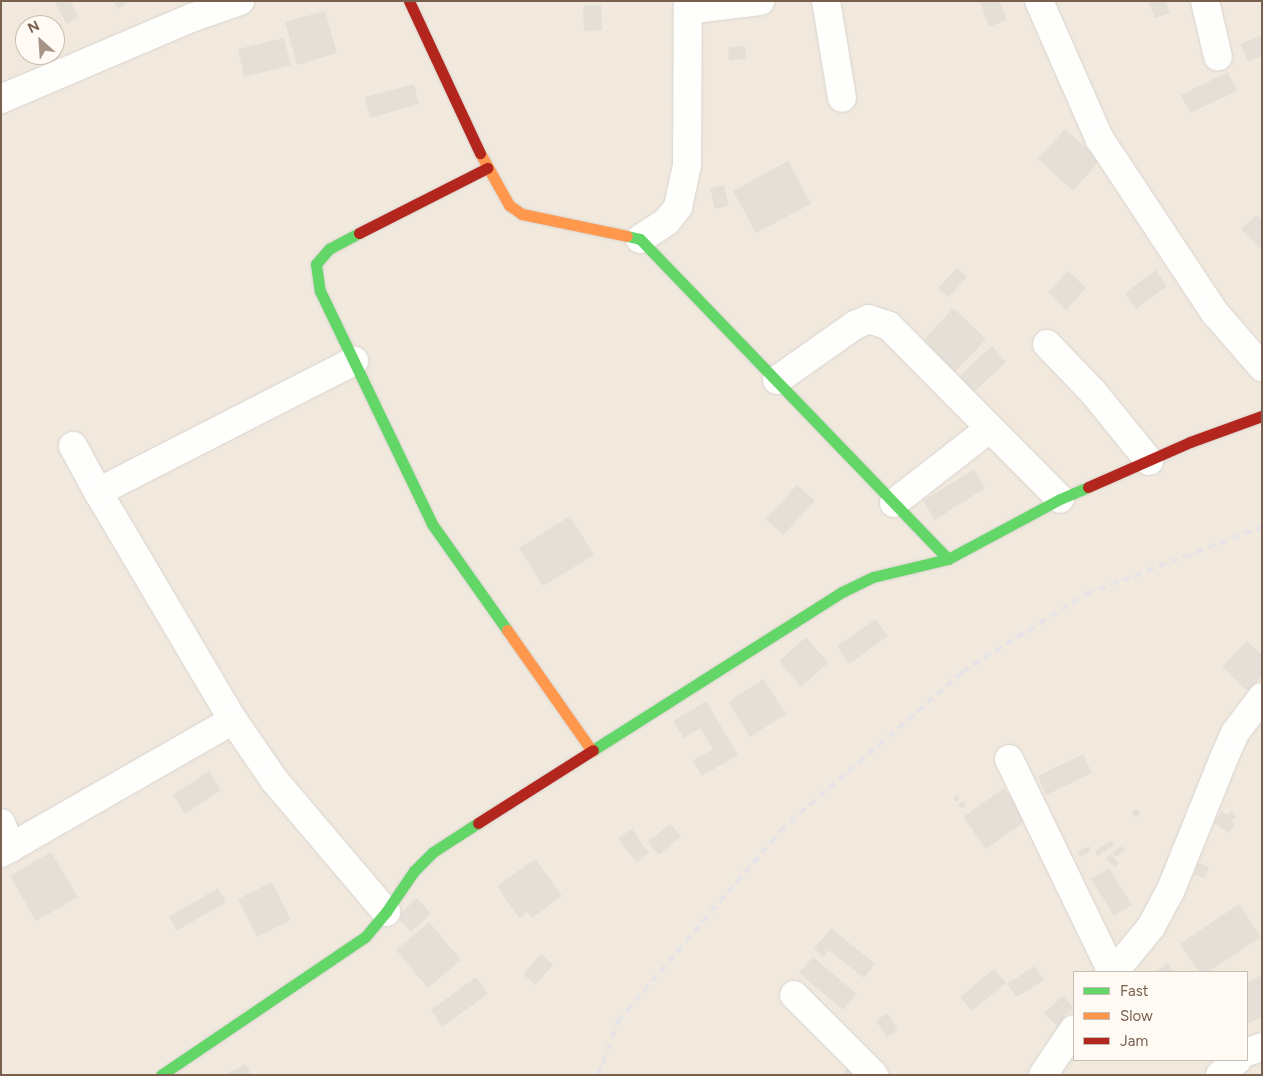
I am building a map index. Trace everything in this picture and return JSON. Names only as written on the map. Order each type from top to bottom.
[{"type":"street","points":[[1,99],[191,18],[240,1]]},
{"type":"street","points":[[409,1],[487,168],[509,205],[522,214],[640,239],[948,559]]},
{"type":"street","points":[[640,239],[666,222],[678,207],[687,165],[688,5],[760,1]]},
{"type":"street","points":[[826,1],[842,98]]},
{"type":"street","points":[[1039,1],[1099,138],[1215,313],[1262,367]]},
{"type":"street","points":[[1205,1],[1218,57]]},
{"type":"street","points":[[487,168],[329,250],[316,264],[320,291],[432,524],[592,751]]},
{"type":"street","points":[[777,380],[855,325],[869,319],[889,326],[1060,499]]},
{"type":"street","points":[[1048,344],[1092,392],[1149,461]]},
{"type":"street","points":[[98,492],[354,361]]},
{"type":"street","points":[[161,1075],[365,936],[386,912],[414,871],[433,852],[842,592],[873,577],[948,559],[1060,499],[1190,442],[1262,416]]},
{"type":"street","points":[[894,503],[989,429]]},
{"type":"street","points":[[73,446],[98,492],[233,720],[275,781],[386,912]]},
{"type":"street","points":[[1114,971],[1151,927],[1170,892],[1231,742],[1262,697]]},
{"type":"street","points":[[1,823],[6,850],[233,720]]},
{"type":"street","points":[[1009,759],[1113,971]]},
{"type":"street","points":[[794,995],[874,1075]]},
{"type":"street","points":[[1043,1075],[1073,1030]]},
{"type":"street","points":[[1248,1052],[1262,1047]]},
{"type":"street","points":[[1220,1075],[1236,1061]]},
{"type":"shaded area","points":[[1,1],[1262,1],[1262,1075],[1,1075]]},
{"type":"building","points":[[54,1],[70,1],[79,17],[67,24],[65,15],[62,15]]},
{"type":"building","points":[[113,1],[130,1],[118,9]]},
{"type":"building","points":[[980,1],[1000,1],[1007,20],[989,27]]},
{"type":"building","points":[[1148,1],[1165,1],[1170,13],[1155,18]]},
{"type":"building","points":[[601,5],[602,30],[584,31],[583,6]]},
{"type":"building","points":[[325,11],[337,53],[297,65],[285,22]]},
{"type":"building","points":[[1262,35],[1262,56],[1248,62],[1240,44]]},
{"type":"building","points":[[284,38],[291,65],[244,77],[238,49]]},
{"type":"building","points":[[745,46],[747,59],[729,60],[728,47]]},
{"type":"building","points":[[1228,72],[1237,91],[1190,113],[1181,95]]},
{"type":"building","points":[[414,84],[419,104],[370,118],[365,97]]},
{"type":"building","points":[[1065,129],[1100,160],[1073,191],[1038,159]]},
{"type":"building","points":[[788,161],[811,204],[756,233],[733,191]]},
{"type":"building","points":[[724,185],[729,206],[715,209],[710,188]]},
{"type":"building","points":[[1257,215],[1262,220],[1262,251],[1241,229]]},
{"type":"building","points":[[957,268],[967,277],[949,297],[938,288]]},
{"type":"building","points":[[1156,270],[1167,286],[1136,309],[1125,293]]},
{"type":"building","points":[[1068,271],[1086,288],[1066,310],[1048,292]]},
{"type":"building","points":[[953,308],[986,339],[955,372],[923,341]]},
{"type":"building","points":[[992,346],[1006,362],[972,394],[957,378]]},
{"type":"building","points":[[974,469],[985,488],[935,520],[923,501]]},
{"type":"building","points":[[797,485],[815,501],[783,535],[766,519]]},
{"type":"building","points":[[570,516],[594,555],[543,586],[519,548]]},
{"type":"building","points":[[876,619],[888,636],[849,664],[837,646]]},
{"type":"building","points":[[806,637],[828,663],[801,687],[779,661]]},
{"type":"building","points":[[1247,641],[1262,655],[1262,676],[1247,691],[1222,667]]},
{"type":"building","points":[[763,679],[786,714],[750,737],[728,702]]},
{"type":"building","points":[[706,701],[738,755],[702,776],[693,761],[713,749],[700,728],[684,738],[673,721]]},
{"type":"building","points":[[1083,754],[1092,773],[1046,795],[1038,776]]},
{"type":"building","points":[[209,771],[221,790],[185,814],[173,795]]},
{"type":"building","points":[[1004,788],[1027,820],[986,849],[963,817]]},
{"type":"building","points":[[956,795],[959,798],[956,801],[953,798]]},
{"type":"building","points":[[962,802],[965,805],[962,808],[959,805]]},
{"type":"building","points":[[1136,809],[1140,813],[1136,817],[1132,813]]},
{"type":"building","points":[[1222,810],[1226,815],[1232,811],[1237,817],[1231,821],[1235,824],[1229,833],[1214,823]]},
{"type":"building","points":[[670,824],[681,836],[659,855],[648,842]]},
{"type":"building","points":[[632,829],[649,853],[637,863],[618,838]]},
{"type":"building","points":[[1111,841],[1114,845],[1097,856],[1095,851]]},
{"type":"building","points":[[1089,846],[1091,851],[1080,857],[1078,851]]},
{"type":"building","points":[[1123,846],[1125,851],[1115,857],[1113,852]]},
{"type":"building","points":[[51,852],[78,897],[36,921],[10,876]]},
{"type":"building","points":[[1111,854],[1119,863],[1115,867],[1106,859]]},
{"type":"building","points":[[535,859],[562,896],[532,918],[528,912],[519,918],[497,886]]},
{"type":"building","points":[[1198,863],[1209,867],[1205,878],[1194,875]]},
{"type":"building","points":[[1109,868],[1132,905],[1114,916],[1091,879]]},
{"type":"building","points":[[272,882],[291,920],[257,937],[238,899]]},
{"type":"building","points":[[218,888],[226,902],[177,931],[169,917]]},
{"type":"building","points":[[417,898],[431,914],[411,932],[397,917]]},
{"type":"building","points":[[1239,904],[1261,937],[1210,971],[1198,971],[1180,944]]},
{"type":"building","points":[[429,922],[461,960],[428,988],[396,950]]},
{"type":"building","points":[[831,928],[875,964],[864,978],[829,950],[823,957],[814,949]]},
{"type":"building","points":[[541,954],[553,965],[535,985],[523,974]]},
{"type":"building","points":[[813,957],[857,994],[843,1010],[799,973]]},
{"type":"building","points":[[1167,963],[1173,971],[1156,971]]},
{"type":"building","points":[[1035,966],[1044,980],[1017,997],[1007,984]]},
{"type":"building","points":[[994,969],[1006,983],[972,1011],[960,997]]},
{"type":"building","points":[[1262,975],[1262,1017],[1248,1024],[1248,982]]},
{"type":"building","points":[[476,977],[488,994],[442,1027],[431,1010]]},
{"type":"building","points":[[1063,996],[1073,1007],[1064,1016],[1071,1023],[1061,1031],[1044,1013]]},
{"type":"building","points":[[887,1013],[898,1030],[887,1037],[876,1021]]},
{"type":"building","points":[[246,1064],[251,1075],[224,1075]]},
{"type":"building","points":[[848,1068],[854,1075],[841,1075]]},
{"type":"railway","points":[[598,1075],[618,1021],[780,831],[962,672],[1086,594],[1262,527]]},
{"type":"traffic: fast","points":[[359,233],[329,249],[316,264],[320,291],[432,524],[507,630]]},
{"type":"traffic: fast","points":[[627,236],[640,239],[948,559]]},
{"type":"traffic: fast","points":[[593,750],[842,592],[873,577],[948,559],[1060,499],[1088,487]]},
{"type":"traffic: fast","points":[[161,1075],[365,937],[386,912],[414,871],[433,852],[478,823]]},
{"type":"traffic: slow","points":[[480,153],[509,205],[522,214],[627,236]]},
{"type":"traffic: slow","points":[[507,630],[592,751]]},
{"type":"traffic: jam","points":[[409,1],[480,153]]},
{"type":"traffic: jam","points":[[359,233],[487,168]]},
{"type":"traffic: jam","points":[[1088,487],[1190,442],[1262,416]]},
{"type":"traffic: jam","points":[[478,823],[593,750]]}]
